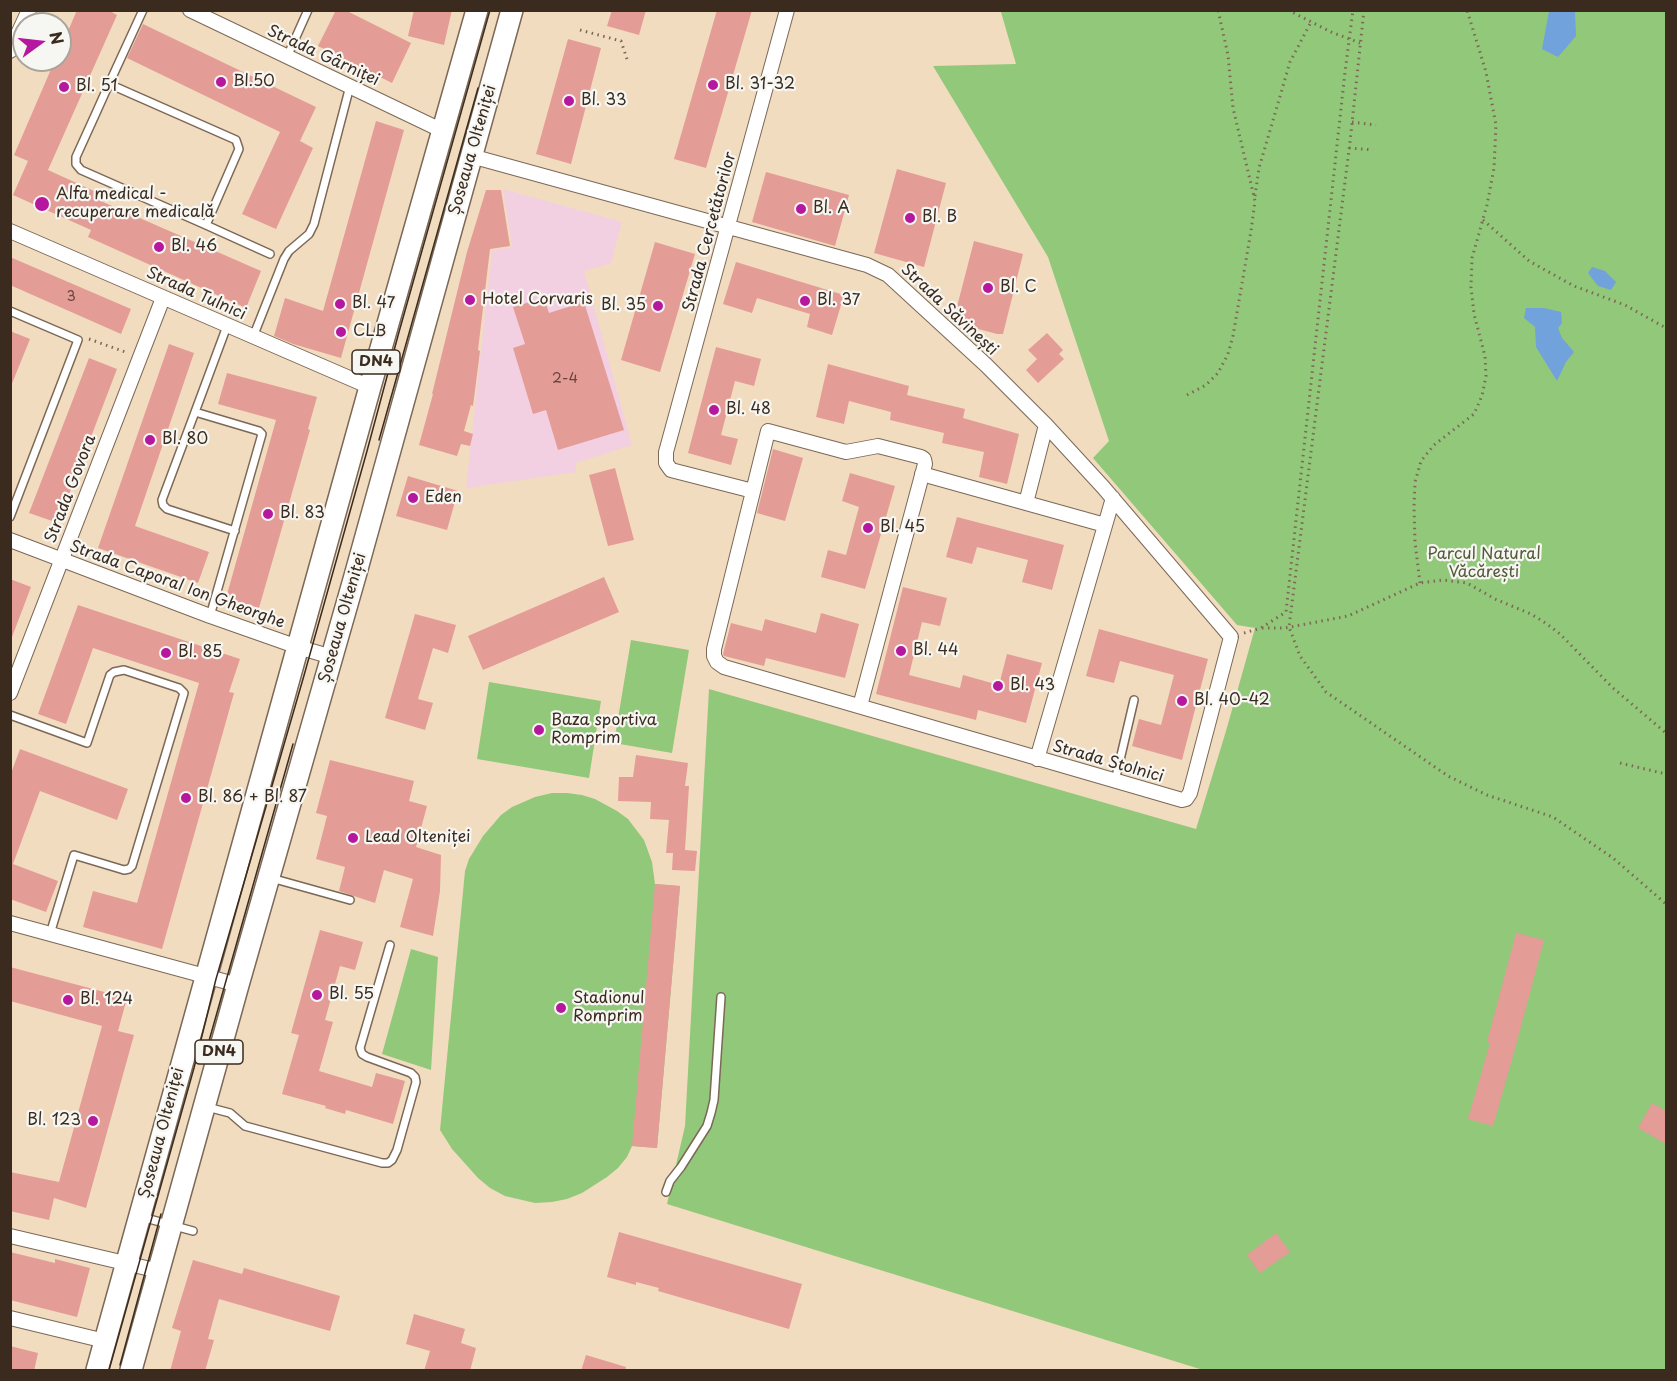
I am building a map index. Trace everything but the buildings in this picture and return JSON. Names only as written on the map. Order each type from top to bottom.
[{"type":"main road","name":"Șoseaua Olteniței","points":[[97,1371],[205,976],[477,10]]},
{"type":"main road","name":"Șoseaua Olteniței","points":[[131,1371],[512,10]]},
{"type":"street","points":[[10,51],[29,10]]},
{"type":"street","name":"Strada Gârniței","points":[[190,10],[443,131]]},
{"type":"street","name":"Strada Cercetătorilor","points":[[753,491],[671,470],[666,463],[666,453],[787,10]]},
{"type":"street","name":"Strada Săvinești","points":[[471,156],[867,265],[888,275],[986,365],[1046,425],[1113,498],[1230,637]]},
{"type":"street","name":"Strada Tulnici","points":[[10,231],[370,387]]},
{"type":"street","name":"Strada Govora","points":[[10,693],[163,298]]},
{"type":"street","points":[[1026,503],[1046,425]]},
{"type":"street","points":[[753,491],[768,431],[846,452],[878,446],[924,459],[925,464],[860,706]]},
{"type":"street","points":[[922,474],[1105,525]]},
{"type":"street","name":"Strada Stolnici","points":[[753,491],[714,649],[717,662],[724,667],[1182,800],[1190,794],[1230,637]]},
{"type":"street","points":[[1037,759],[1113,498]]},
{"type":"street","name":"Strada Caporal Ion Gheorghe","points":[[10,540],[210,616],[332,657]]},
{"type":"street","points":[[10,923],[238,985]]},
{"type":"street","points":[[10,1236],[159,1271]]},
{"type":"street","points":[[10,1318],[105,1341]]},
{"type":"lane","points":[[143,10],[85,136],[76,157],[76,164],[81,170],[270,254]]},
{"type":"lane","points":[[287,57],[308,10]]},
{"type":"lane","points":[[109,84],[236,140],[239,149],[206,225]]},
{"type":"lane","points":[[253,337],[284,259],[289,251],[309,234],[314,224],[350,87]]},
{"type":"lane","points":[[10,311],[78,340],[10,517]]},
{"type":"lane","points":[[228,326],[162,500],[167,509],[235,531]]},
{"type":"lane","points":[[195,412],[259,431],[262,434],[210,616]]},
{"type":"lane","points":[[10,715],[87,742],[110,675],[114,672],[124,670],[179,687],[184,695],[132,866],[124,870],[74,855],[50,934]]},
{"type":"lane","points":[[1115,782],[1134,700]]},
{"type":"lane","points":[[269,877],[351,900]]},
{"type":"lane","points":[[205,1106],[230,1113],[245,1126],[382,1163],[392,1160],[397,1150],[416,1082],[415,1077],[411,1073],[367,1057],[362,1054],[360,1048],[390,945]]},
{"type":"lane","points":[[666,1192],[670,1181],[707,1126],[711,1113],[714,1100],[721,997]]},
{"type":"lane","name":"Șoseaua Olteniței","points":[[140,1216],[172,1225]]},
{"type":"lane","points":[[172,1225],[193,1231]]},
{"type":"path","points":[[1218,10],[1228,55],[1233,108],[1255,201]]},
{"type":"path","points":[[1288,10],[1360,43]]},
{"type":"path","points":[[1261,628],[1286,612],[1353,10]]},
{"type":"path","points":[[1364,10],[1289,627],[1300,656],[1326,692],[1448,776],[1487,795],[1553,817],[1613,858],[1666,904]]},
{"type":"path","points":[[1420,583],[1414,507],[1415,482],[1421,461],[1434,445],[1474,414],[1482,396],[1486,376],[1485,356],[1474,315],[1472,258],[1494,168],[1496,125],[1486,72],[1467,10]]},
{"type":"path","points":[[1187,395],[1206,385],[1218,374],[1228,354],[1247,254],[1259,168],[1290,62],[1311,22]]},
{"type":"path","points":[[580,30],[621,41],[627,59]]},
{"type":"path","points":[[1352,122],[1376,125]]},
{"type":"path","points":[[1349,148],[1373,150]]},
{"type":"path","points":[[1483,220],[1529,261],[1574,286],[1625,305],[1666,328]]},
{"type":"path","points":[[78,340],[89,339],[140,357]]},
{"type":"path","points":[[1230,637],[1261,628],[1289,627],[1348,616],[1420,583],[1443,580],[1467,583],[1531,614],[1560,634],[1613,688],[1666,733]]},
{"type":"path","points":[[1620,763],[1666,774]]},
{"type":"shaded area","points":[[503,189],[622,222],[611,263],[584,271],[632,445],[575,463],[576,472],[466,488],[492,251],[512,247]]},
{"type":"green space","name":"Parcul Natural Văcărești","points":[[992,11],[1666,11],[1666,1370],[1203,1370],[667,1204],[685,1126],[709,689],[1196,829],[1255,628],[1237,625],[1093,458],[1109,441],[1048,257],[933,66],[1016,64],[1001,12]]},
{"type":"green space","name":"Baza sportiva Romprim","points":[[631,640],[689,650],[672,753],[614,743]]},
{"type":"green space","name":"Baza sportiva Romprim","points":[[489,682],[601,701],[589,778],[477,759]]},
{"type":"green space","name":"Stadionul Romprim","points":[[552,793],[582,795],[617,811],[628,819],[644,840],[652,862],[655,884],[680,886],[657,1148],[632,1146],[618,1168],[582,1193],[567,1199],[535,1203],[505,1196],[490,1188],[452,1149],[440,1130],[465,871],[469,859],[483,836],[501,815],[512,807],[535,797]]},
{"type":"green space","points":[[411,949],[438,957],[431,1070],[382,1054]]},
{"type":"water","points":[[1549,11],[1575,11],[1576,36],[1558,57],[1542,49]]},
{"type":"water","points":[[1592,267],[1605,271],[1616,282],[1611,290],[1598,286],[1588,273]]},
{"type":"water","points":[[1526,308],[1544,308],[1561,312],[1562,323],[1558,328],[1562,338],[1574,352],[1566,362],[1557,381],[1536,347],[1535,327],[1524,318]]},
{"type":"tram line","points":[[109,1370],[194,1068],[216,979],[303,679],[490,10]]},
{"type":"tram line","points":[[379,440],[478,88]]},
{"type":"tram line","points":[[205,1055],[293,744]]},
{"type":"tram line","points":[[120,1365],[161,1214]]},
{"type":"place","name":"Bl.50","points":[[221,82]]},
{"type":"place","name":"Bl. 31-32","points":[[713,85]]},
{"type":"place","name":"Bl. 51","points":[[64,87]]},
{"type":"place","name":"Bl. 33","points":[[569,101]]},
{"type":"place","name":"Alfa medical - recuperare medicală","points":[[42,204]]},
{"type":"place","name":"Bl. A","points":[[801,209]]},
{"type":"place","name":"Bl. B","points":[[910,218]]},
{"type":"place","name":"Bl. 46","points":[[159,247]]},
{"type":"place","name":"Bl. C","points":[[988,288]]},
{"type":"place","name":"Hotel Corvaris","points":[[470,300]]},
{"type":"place","name":"Bl. 37","points":[[805,301]]},
{"type":"place","name":"Bl. 47","points":[[340,304]]},
{"type":"place","name":"Bl. 35","points":[[658,306]]},
{"type":"place","name":"CLB","points":[[341,332]]},
{"type":"place","name":"Bl. 48","points":[[714,410]]},
{"type":"place","name":"Bl. 80","points":[[150,440]]},
{"type":"place","name":"Eden","points":[[413,498]]},
{"type":"place","name":"Bl. 83","points":[[268,514]]},
{"type":"place","name":"Bl. 45","points":[[868,528]]},
{"type":"place","name":"Bl. 44","points":[[901,651]]},
{"type":"place","name":"Bl. 85","points":[[166,653]]},
{"type":"place","name":"Bl. 43","points":[[998,686]]},
{"type":"place","name":"Bl. 40-42","points":[[1182,701]]},
{"type":"place","name":"Baza sportiva Romprim","points":[[539,730]]},
{"type":"place","name":"Bl. 86 + Bl. 87","points":[[186,798]]},
{"type":"place","name":"Lead Olteniței","points":[[353,838]]},
{"type":"place","name":"Bl. 55","points":[[317,995]]},
{"type":"place","name":"Bl. 124","points":[[68,1000]]},
{"type":"place","name":"Stadionul Romprim","points":[[561,1008]]},
{"type":"place","name":"Bl. 123","points":[[93,1121]]}]
